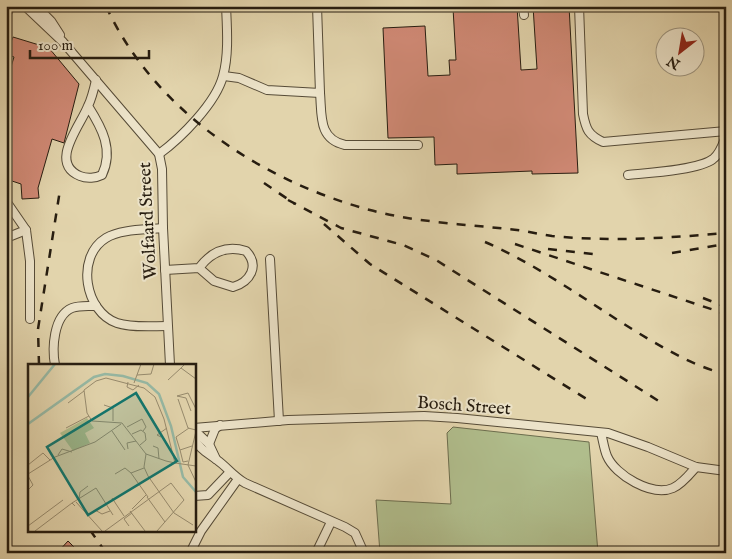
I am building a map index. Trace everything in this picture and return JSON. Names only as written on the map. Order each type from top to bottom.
[{"type":"street","points":[[6,15],[11,6]]},
{"type":"street","name":"Wolfaard Street","points":[[25,6],[63,42],[159,154],[162,169],[170,364]]},
{"type":"street","points":[[36,6],[51,21],[63,42]]},
{"type":"street","points":[[159,154],[177,139],[212,98],[224,76],[226,6]]},
{"type":"street","points":[[316,6],[323,131],[335,143],[345,145],[418,145]]},
{"type":"street","points":[[523,6],[524,15]]},
{"type":"street","points":[[580,6],[583,114],[586,130],[593,138],[602,142],[726,131]]},
{"type":"street","points":[[724,6],[726,20]]},
{"type":"street","points":[[224,76],[239,78],[267,90],[320,93]]},
{"type":"street","points":[[88,106],[102,130],[108,152],[106,168],[102,176],[84,178],[74,174],[67,160],[66,150],[88,106],[96,80]]},
{"type":"street","points":[[628,175],[700,166],[713,159],[722,148],[726,136]]},
{"type":"street","points":[[6,201],[26,230],[30,261],[30,319]]},
{"type":"street","points":[[163,228],[120,233],[106,238],[96,247],[88,265],[87,283],[96,306],[105,317],[118,324],[168,326]]},
{"type":"street","points":[[6,238],[26,230]]},
{"type":"street","points":[[165,270],[199,268],[214,252],[232,248],[246,251],[253,262],[252,272],[248,280],[233,287],[214,281],[199,268]]},
{"type":"street","points":[[270,260],[278,421]]},
{"type":"street","points":[[55,364],[53,345],[56,333],[67,311],[74,307],[96,306]]},
{"type":"street","name":"Bosch Street","points":[[195,429],[278,421],[424,416],[620,436],[696,467],[726,471]]},
{"type":"street","points":[[209,444],[215,429],[220,425]]},
{"type":"street","points":[[195,430],[209,444],[216,459],[229,473],[238,479],[354,533],[364,553]]},
{"type":"street","points":[[601,433],[607,456],[616,468],[624,477],[647,487],[663,490],[672,488],[683,482],[696,467]]},
{"type":"street","points":[[195,439],[208,456],[216,459]]},
{"type":"street","points":[[195,496],[208,495],[229,473]]},
{"type":"street","points":[[190,553],[201,531],[238,479]]},
{"type":"street","points":[[316,553],[331,522]]},
{"type":"green space","points":[[453,427],[589,442],[598,553],[380,553],[376,500],[451,504],[447,433]]},
{"type":"building","points":[[517,6],[521,70],[537,69],[533,6],[569,6],[578,173],[532,174],[532,171],[457,174],[457,164],[435,165],[434,137],[388,138],[383,28],[425,26],[428,76],[450,75],[449,60],[456,60],[453,8]]},
{"type":"building","points":[[13,37],[49,48],[79,84],[64,143],[52,139],[38,188],[39,198],[22,199],[21,184],[6,179],[6,83],[14,57],[6,54]]},
{"type":"building","points":[[68,541],[80,553],[57,553]]},
{"type":"railway","points":[[106,6],[127,44],[152,78],[182,109],[216,136],[252,160],[290,181],[330,197],[370,210],[404,217],[552,236],[617,239],[726,233]]},
{"type":"railway","points":[[264,183],[295,204]]},
{"type":"railway","points":[[39,364],[38,329],[60,190]]},
{"type":"railway","points":[[288,200],[341,228],[403,245],[436,260],[665,405]]},
{"type":"railway","points":[[324,224],[370,264],[593,403]]},
{"type":"railway","points":[[485,242],[536,268],[658,345],[693,363],[726,375]]},
{"type":"railway","points":[[515,244],[726,314]]},
{"type":"railway","points":[[672,253],[726,244]]},
{"type":"railway","points":[[548,249],[601,255]]},
{"type":"railway","points":[[703,298],[721,305]]},
{"type":"railway","points":[[91,532],[106,553]]}]
